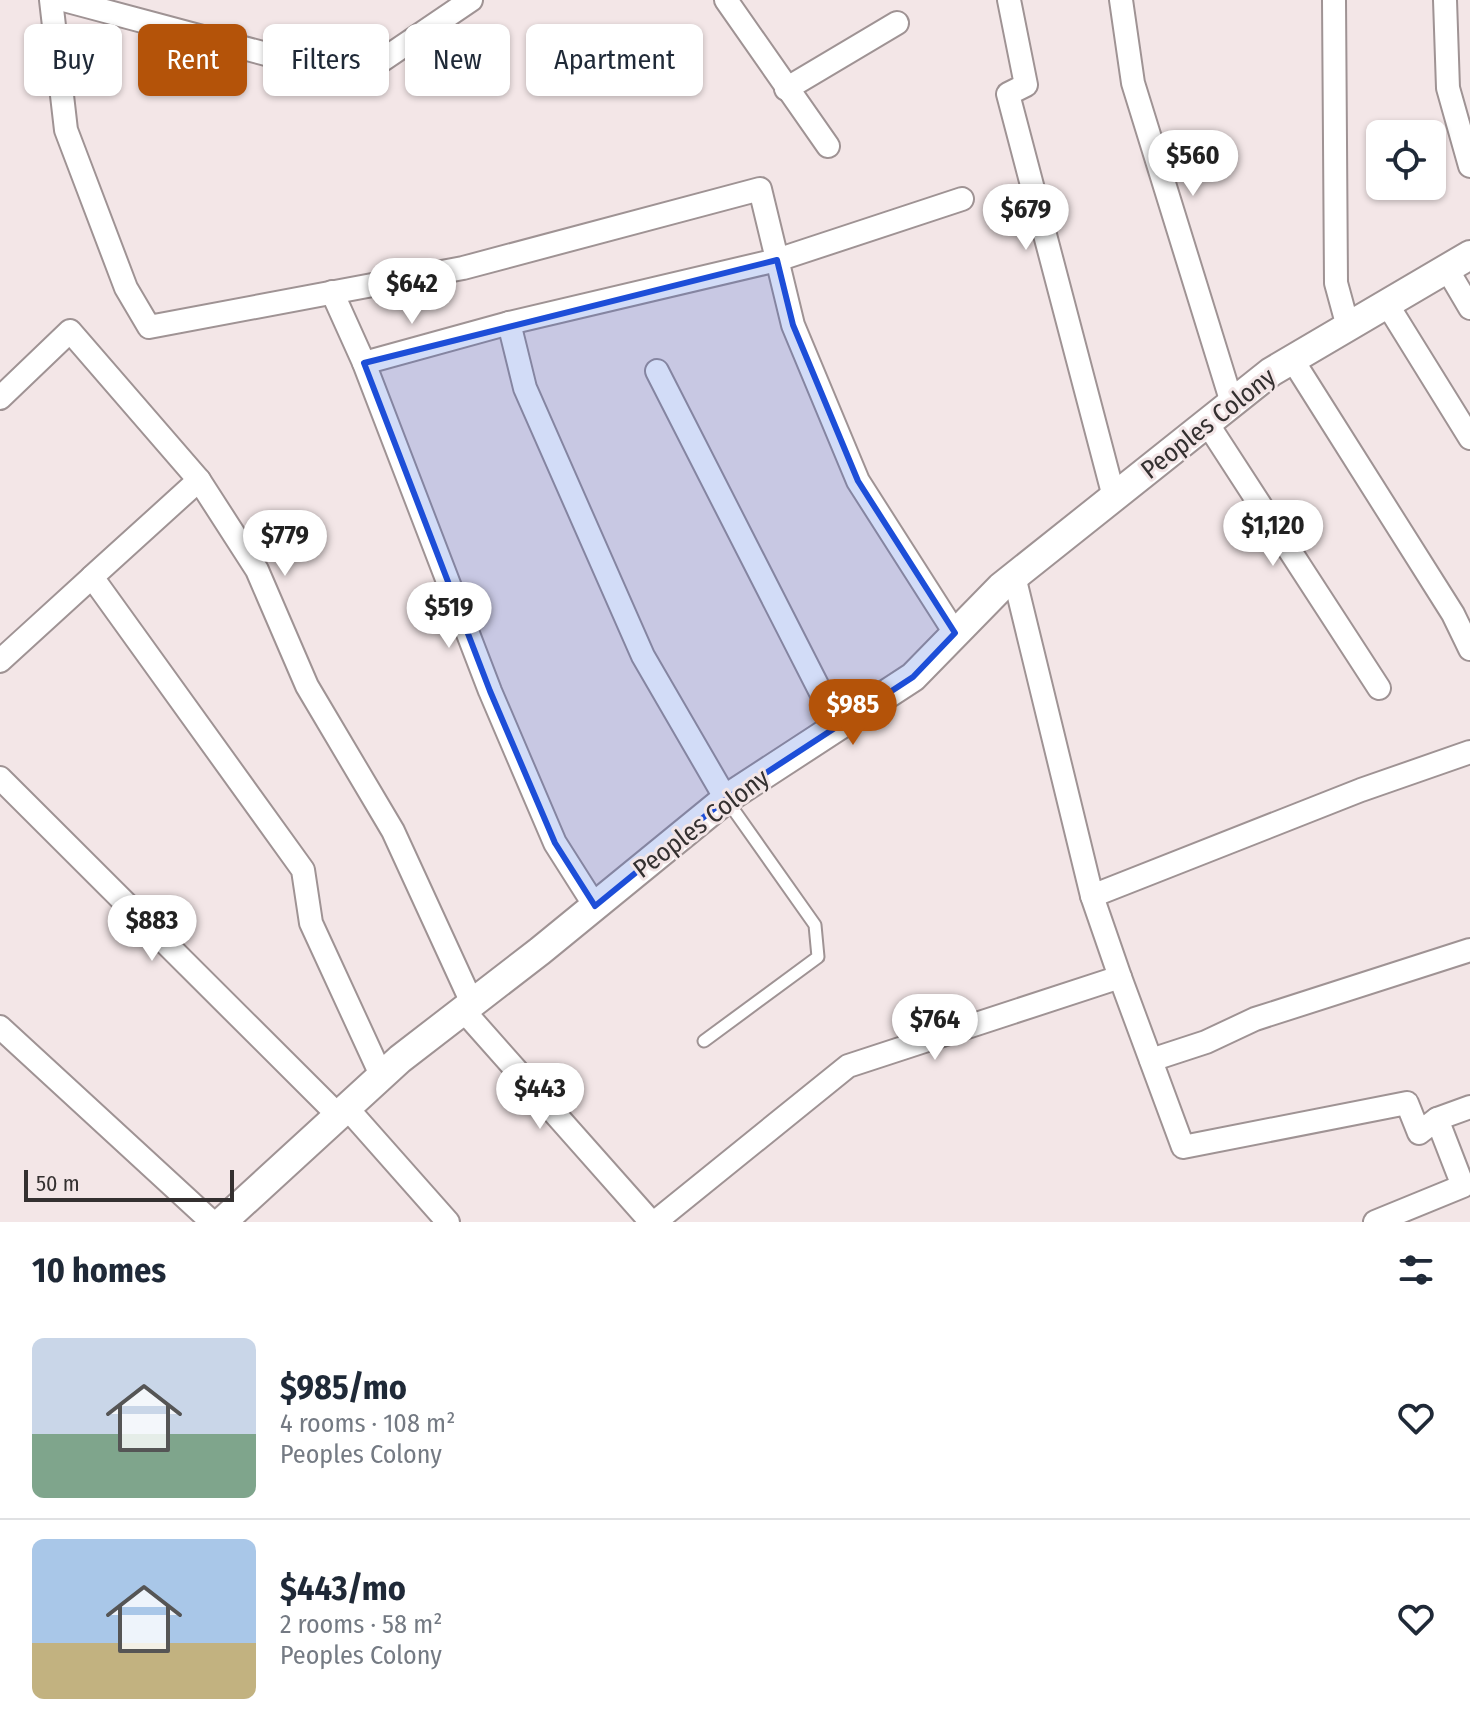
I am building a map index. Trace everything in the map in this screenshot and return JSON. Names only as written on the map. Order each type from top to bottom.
[{"type":"street","points":[[51,0],[66,130],[126,288],[149,327],[463,268],[760,189],[793,325],[858,481],[955,633]]},
{"type":"street","points":[[64,0],[356,78],[471,0]]},
{"type":"street","points":[[1009,0],[1026,85],[1008,94],[1114,497]]},
{"type":"street","points":[[1121,0],[1133,83],[1232,403]]},
{"type":"street","points":[[1334,0],[1336,283],[1348,327]]},
{"type":"street","points":[[1445,0],[1448,88],[1470,166]]},
{"type":"street","points":[[728,1],[828,146]]},
{"type":"street","points":[[786,89],[897,23]]},
{"type":"street","points":[[364,363],[509,323],[777,260],[962,199]]},
{"type":"street","points":[[1459,262],[1470,308]]},
{"type":"street","name":"Peoples Colony","points":[[222,1222],[400,1059],[726,799],[913,677],[1001,587],[1271,372],[1459,262]]},
{"type":"street","points":[[332,292],[364,363],[496,705],[555,843],[595,906]]},
{"type":"street","points":[[1387,304],[1470,438]]},
{"type":"street","points":[[509,323],[525,388],[643,656],[726,799]]},
{"type":"street","points":[[0,398],[70,331],[199,480],[257,570],[307,686],[393,831],[468,1006],[653,1222],[848,1066],[1120,977]]},
{"type":"street","points":[[1292,359],[1453,614],[1470,649]]},
{"type":"street","points":[[657,371],[838,726]]},
{"type":"street","points":[[1207,423],[1379,688]]},
{"type":"street","points":[[0,661],[199,480]]},
{"type":"street","points":[[1014,576],[1092,896],[1183,1147],[1407,1103],[1419,1133],[1437,1119],[1470,1107]]},
{"type":"street","points":[[92,577],[303,870],[311,923],[381,1075]]},
{"type":"street","points":[[1092,896],[1361,790],[1470,752]]},
{"type":"street","points":[[0,778],[342,1111],[448,1222]]},
{"type":"street","points":[[1151,1060],[1206,1042],[1255,1019],[1470,950]]},
{"type":"street","points":[[0,1027],[212,1222]]},
{"type":"street","points":[[1375,1222],[1463,1186],[1437,1119]]},
{"type":"lane","points":[[704,1041],[818,957],[815,925],[726,799]]},
{"type":"highlighted area","points":[[777,260],[793,325],[858,481],[955,633],[913,677],[726,799],[595,906],[555,843],[490,691],[364,363]]}]
